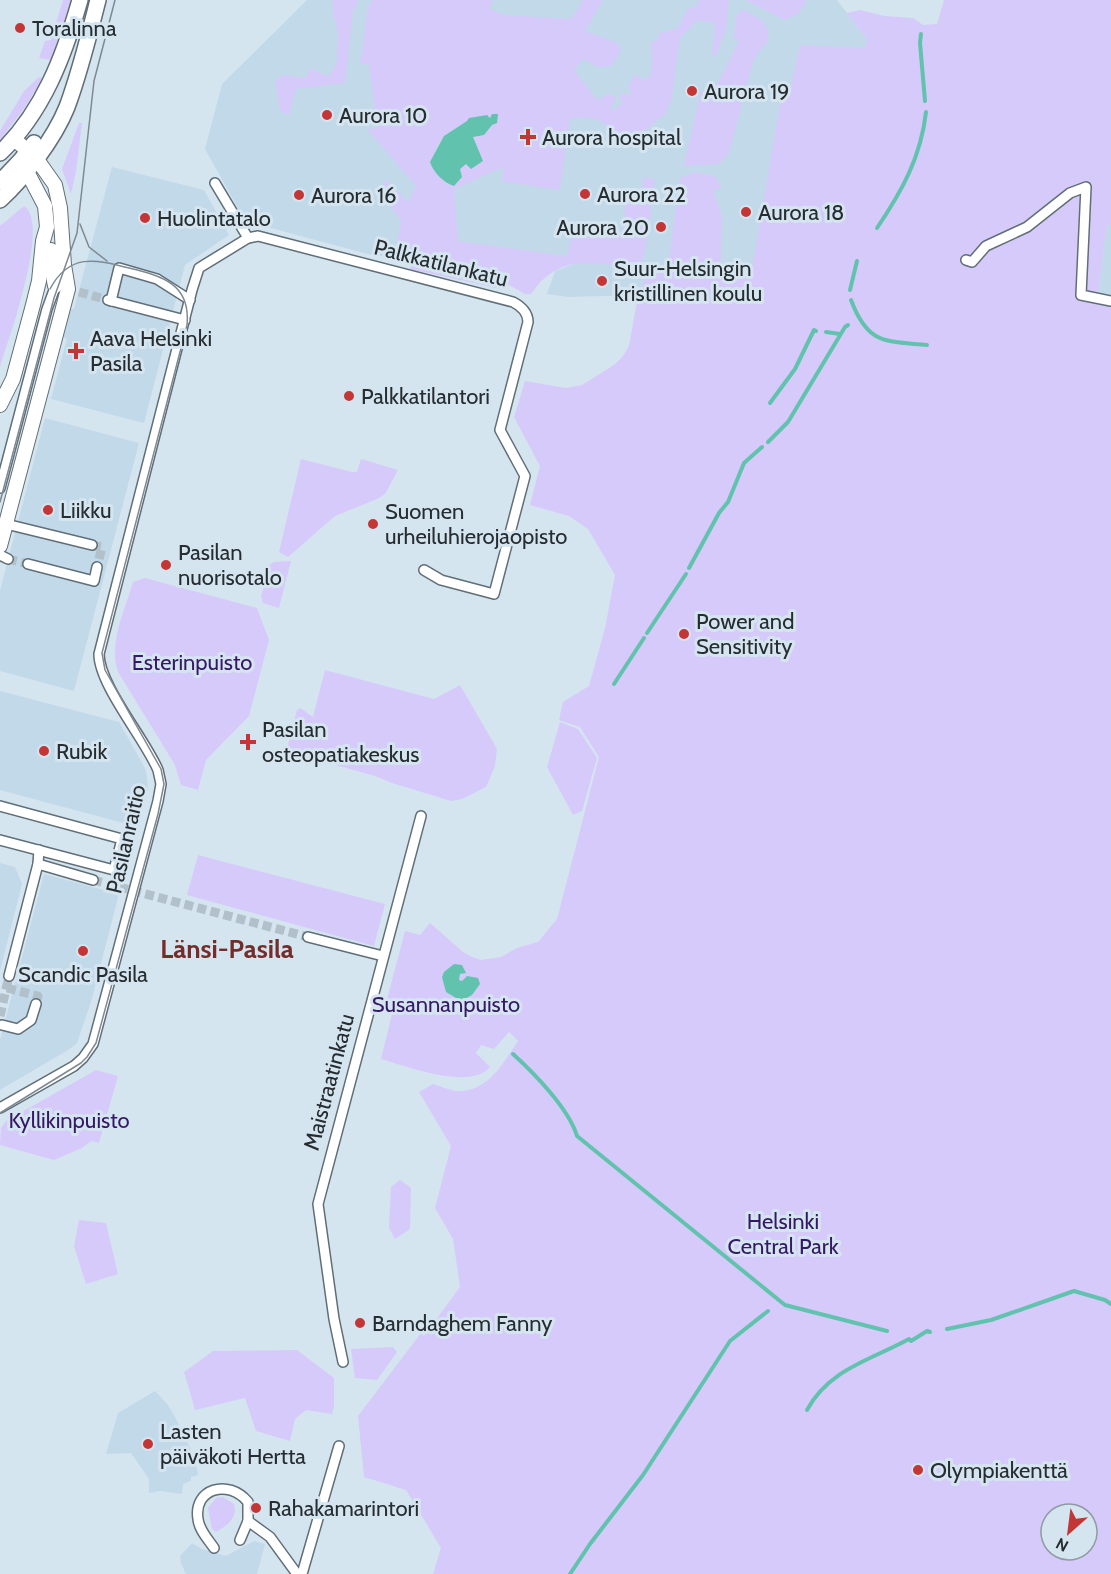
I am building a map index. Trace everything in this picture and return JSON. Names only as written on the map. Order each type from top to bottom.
[{"type":"main road","points":[[0,153],[14,139],[45,94],[72,29],[80,0]]},
{"type":"main road","points":[[0,200],[66,109],[98,0]]},
{"type":"main road","points":[[0,182],[28,160]]},
{"type":"street","points":[[14,139],[28,160],[45,206],[51,242],[51,266],[68,289]]},
{"type":"street","points":[[0,546],[3,524],[68,289],[58,195],[49,174],[28,160]]},
{"type":"street","points":[[185,320],[109,300],[119,268],[157,279],[190,300],[200,268],[248,238],[215,183]]},
{"type":"street","points":[[966,260],[972,262],[986,246],[1027,226],[1070,193],[1086,187],[1081,294],[1111,301]]},
{"type":"street","points":[[0,405],[15,370],[39,281],[43,241],[47,227]]},
{"type":"street","name":"Palkkatilankatu","points":[[248,238],[262,237],[513,302],[526,312],[528,322],[500,430],[525,476],[494,594],[441,580],[424,570]]},
{"type":"street","points":[[39,281],[68,289]]},
{"type":"street","points":[[0,488],[47,309],[68,289]]},
{"type":"street","name":"Pasilanraitio","points":[[0,1108],[74,1065],[93,1044],[158,801],[161,784],[158,770],[107,681],[99,662],[99,654],[190,300]]},
{"type":"street","points":[[3,524],[92,545]]},
{"type":"street","points":[[28,564],[94,581],[97,567]]},
{"type":"street","points":[[0,806],[122,839],[114,870],[0,840]]},
{"type":"street","name":"Maistraatinkatu","points":[[343,1362],[334,1319],[318,1204],[421,816]]},
{"type":"street","points":[[9,976],[38,864],[39,850]]},
{"type":"street","points":[[38,864],[93,880]]},
{"type":"street","points":[[308,937],[382,956]]},
{"type":"street","points":[[2,1025],[18,1029],[31,1020],[36,1004]]},
{"type":"street","points":[[299,1574],[339,1446]]},
{"type":"street","points":[[214,1548],[202,1530],[198,1520],[198,1509],[202,1499],[210,1492],[220,1488],[231,1489],[241,1494],[248,1502],[248,1521],[240,1540]]},
{"type":"street","points":[[248,1521],[270,1537],[299,1574]]},
{"type":"shaded area","name":"Aurora hospital","points":[[307,0],[837,0],[867,39],[843,161],[743,281],[649,271],[638,295],[568,297],[547,294],[555,271],[580,262],[397,244],[388,256],[375,256],[245,221],[205,149],[222,84]]},
{"type":"shaded area","points":[[492,114],[498,114],[497,123],[492,125],[484,135],[473,137],[483,161],[471,169],[466,164],[460,169],[462,177],[454,186],[443,180],[430,162],[444,136],[469,118],[487,115],[490,118]]},
{"type":"shaded area","points":[[112,167],[204,190],[229,235],[185,265],[144,423],[51,399],[67,339],[63,337],[68,316],[70,309],[74,309]]},
{"type":"shaded area","points":[[1111,190],[1111,295],[1098,295]]},
{"type":"shaded area","points":[[45,418],[139,443],[74,691],[0,671],[0,591]]},
{"type":"shaded area","points":[[0,691],[119,722],[145,768],[147,777],[148,789],[138,827],[0,790]]},
{"type":"shaded area","points":[[0,863],[15,867],[22,884],[0,971]]},
{"type":"shaded area","points":[[44,874],[119,894],[91,1002],[77,1043],[0,1090],[0,1040]]},
{"type":"shaded area","points":[[454,964],[462,965],[466,973],[460,974],[459,980],[462,981],[467,976],[478,978],[480,984],[472,995],[461,1001],[446,992],[442,977],[444,972]]},
{"type":"shaded area","name":"Lasten päiväkoti Hertta","points":[[155,1391],[175,1417],[191,1450],[197,1469],[198,1475],[191,1477],[191,1481],[183,1484],[182,1494],[160,1491],[149,1493],[149,1479],[131,1453],[106,1454],[118,1413]]},
{"type":"shaded area","points":[[254,1541],[265,1544],[257,1574],[186,1574],[181,1563],[180,1556],[192,1543],[202,1549],[226,1556]]},
{"type":"green space","points":[[63,0],[71,0],[51,60],[39,58],[45,41],[51,40]]},
{"type":"green space","points":[[332,0],[358,0],[353,11],[345,83],[296,89],[289,115],[280,111],[275,81],[282,75],[306,78],[310,68],[329,77],[338,60],[338,35]]},
{"type":"green space","points":[[373,0],[493,0],[489,9],[505,15],[572,19],[583,0],[603,0],[585,31],[617,43],[621,50],[611,66],[598,67],[583,59],[574,70],[597,100],[609,94],[616,97],[611,108],[614,110],[623,103],[619,98],[624,92],[628,96],[631,92],[628,86],[636,74],[642,81],[644,78],[649,78],[652,67],[651,44],[652,41],[657,41],[660,33],[678,28],[688,9],[696,7],[699,0],[729,0],[726,28],[716,56],[712,56],[715,23],[697,20],[680,38],[671,101],[665,114],[646,130],[631,138],[598,120],[570,119],[560,190],[502,181],[503,167],[454,189],[458,241],[567,256],[573,231],[608,238],[622,233],[628,189],[642,190],[644,177],[655,180],[646,246],[640,269],[594,263],[567,266],[554,271],[542,280],[531,294],[525,294],[509,285],[496,288],[410,269],[411,261],[395,256],[401,220],[382,196],[385,179],[408,202],[416,186],[367,129],[377,128],[369,64],[360,64],[368,8]],"holes":[[[492,117],[492,125],[484,135],[474,136],[466,164],[460,169],[462,177],[454,186],[447,184],[432,167],[434,155],[444,137],[461,125],[481,119]]]},
{"type":"green space","points":[[746,0],[807,0],[798,14],[784,20]]},
{"type":"green space","name":"Helsinki Central Park","points":[[944,0],[1111,0],[1111,226],[1107,224],[1098,295],[1111,303],[1111,1574],[433,1574],[441,1548],[406,1490],[364,1477],[358,1416],[421,1333],[424,1336],[460,1287],[453,1239],[435,1208],[451,1146],[419,1092],[433,1084],[459,1091],[480,1085],[495,1074],[518,1041],[509,1032],[494,1049],[481,1045],[476,1053],[490,1067],[481,1074],[453,1077],[421,1071],[381,1059],[393,1010],[385,1007],[405,931],[420,935],[430,923],[463,952],[481,960],[501,957],[517,948],[538,942],[557,919],[599,757],[580,727],[559,720],[563,702],[589,686],[605,628],[615,575],[588,529],[569,516],[530,505],[540,466],[514,417],[525,381],[566,388],[582,385],[614,365],[623,356],[629,346],[638,295],[648,271],[665,272],[669,259],[680,178],[695,172],[714,176],[722,188],[713,190],[722,217],[721,264],[752,269],[780,104],[789,96],[800,45],[865,48],[867,39],[847,13],[860,10],[885,16],[913,18],[923,25],[937,24]]},
{"type":"green space","points":[[742,9],[761,20],[769,30],[768,41],[754,58],[729,153],[719,164],[684,166],[701,91],[718,83],[739,41],[734,39],[736,16]]},
{"type":"green space","points":[[39,77],[43,78],[23,110],[0,140],[0,131],[24,91]]},
{"type":"green space","points":[[79,123],[82,123],[71,194],[62,169]]},
{"type":"green space","points":[[24,206],[31,217],[33,235],[30,257],[18,309],[0,367],[0,226]]},
{"type":"green space","points":[[301,459],[352,472],[357,472],[361,459],[398,470],[385,494],[335,516],[288,557],[279,552]]},
{"type":"green space","points":[[291,561],[279,608],[263,603],[261,597],[269,565],[274,562]]},
{"type":"green space","name":"Esterinpuisto","points":[[145,578],[257,608],[269,640],[249,716],[206,760],[198,790],[181,785],[175,765],[118,672],[115,661],[116,638],[133,582]]},
{"type":"green space","points":[[325,670],[434,699],[460,685],[497,749],[495,766],[486,787],[462,799],[451,801],[375,776],[303,756],[287,749],[297,710],[300,708],[313,717]]},
{"type":"green space","points":[[560,722],[578,729],[597,758],[582,811],[573,815],[547,767]]},
{"type":"green space","points":[[198,855],[385,904],[374,946],[187,895]]},
{"type":"green space","name":"Kyllikinpuisto","points":[[96,1070],[118,1076],[99,1143],[91,1141],[82,1148],[54,1160],[0,1145],[1,1128],[6,1121]]},
{"type":"green space","points":[[400,1180],[411,1188],[410,1229],[395,1239],[389,1228],[391,1187]]},
{"type":"green space","points":[[79,1220],[106,1223],[118,1274],[86,1284],[74,1246]]},
{"type":"green space","points":[[393,1347],[397,1352],[377,1380],[355,1378],[351,1349]]},
{"type":"green space","points":[[297,1350],[334,1378],[334,1406],[332,1414],[306,1410],[295,1419],[290,1441],[256,1431],[245,1398],[195,1410],[184,1372],[213,1351]]},
{"type":"green space","points":[[223,1497],[234,1504],[234,1514],[227,1524],[216,1532],[212,1529],[208,1508],[216,1498]]},
{"type":"waterway","points":[[921,34],[925,101]]},
{"type":"waterway","points":[[877,228],[894,201],[915,159],[926,112]]},
{"type":"waterway","points":[[850,290],[857,261]]},
{"type":"waterway","points":[[851,300],[857,315],[871,333],[889,341],[927,345]]},
{"type":"waterway","points":[[768,442],[788,422],[848,325]]},
{"type":"waterway","points":[[770,403],[795,369],[814,330],[816,331]]},
{"type":"waterway","points":[[826,332],[840,334]]},
{"type":"waterway","points":[[689,568],[719,513],[728,502],[744,463],[762,447]]},
{"type":"waterway","points":[[647,633],[686,574]]},
{"type":"waterway","points":[[614,684],[644,638]]},
{"type":"waterway","points":[[513,1054],[559,1103],[577,1136],[785,1305],[887,1331]]},
{"type":"waterway","points":[[947,1329],[991,1320],[1074,1291],[1111,1304]]},
{"type":"waterway","points":[[570,1574],[643,1475],[730,1341],[768,1311]]},
{"type":"waterway","points":[[807,1410],[816,1396],[839,1375],[909,1339],[911,1341],[927,1331],[930,1332]]},
{"type":"tunnel","points":[[79,292],[108,300]]},
{"type":"tunnel","points":[[92,545],[102,547],[97,567]]},
{"type":"tunnel","points":[[8,559],[28,564]]},
{"type":"tunnel","points":[[93,880],[308,937]]},
{"type":"tunnel","points":[[0,1016],[9,976]]},
{"type":"tunnel","points":[[7,988],[38,996],[36,1004]]},
{"type":"tram line","points":[[0,502],[54,298],[77,233],[94,81],[115,0]]},
{"type":"tram line","points":[[80,224],[89,247],[107,261]]},
{"type":"tram line","points":[[0,1113],[81,1063],[96,1043],[158,814],[164,784],[161,769],[105,670],[102,653],[187,325],[187,311],[184,300],[172,284],[141,271],[105,262],[74,264],[57,277],[50,289]]},
{"type":"place","name":"Toralinna","points":[[20,28]]},
{"type":"place","name":"Aurora 19","points":[[692,91]]},
{"type":"place","name":"Aurora 10","points":[[327,115]]},
{"type":"place","name":"Aurora hospital","points":[[528,137]]},
{"type":"place","name":"Aurora 22","points":[[585,194]]},
{"type":"place","name":"Aurora 16","points":[[299,195]]},
{"type":"place","name":"Aurora 18","points":[[746,212]]},
{"type":"place","name":"Huolintatalo","points":[[145,218]]},
{"type":"place","name":"Aurora 20","points":[[661,227]]},
{"type":"place","name":"Suur-Helsingin kristillinen koulu","points":[[602,281]]},
{"type":"place","name":"Aava Helsinki Pasila","points":[[76,351]]},
{"type":"place","name":"Palkkatilantori","points":[[349,396]]},
{"type":"place","name":"Liikku","points":[[48,510]]},
{"type":"place","name":"Suomen urheiluhierojaopisto","points":[[373,524]]},
{"type":"place","name":"Pasilan nuorisotalo","points":[[166,565]]},
{"type":"place","name":"Power and Sensitivity","points":[[684,634]]},
{"type":"place","name":"Pasilan osteopatiakeskus","points":[[248,742]]},
{"type":"place","name":"Rubik","points":[[44,751]]},
{"type":"place","name":"Scandic Pasila","points":[[83,951]]},
{"type":"place","name":"Barndaghem Fanny","points":[[360,1323]]},
{"type":"place","name":"Lasten päiväkoti Hertta","points":[[148,1444]]},
{"type":"place","name":"Olympiakenttä","points":[[918,1470]]},
{"type":"place","name":"Rahakamarintori","points":[[256,1508]]},
{"type":"district","name":"Länsi-Pasila","points":[[227,949]]},
{"type":"park label","name":"Susannanpuisto","points":[[446,1004]]}]
